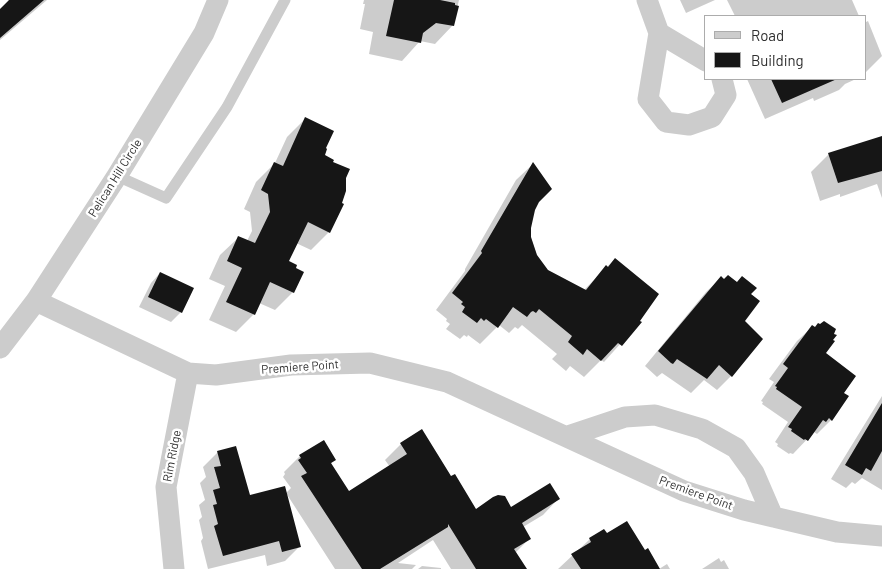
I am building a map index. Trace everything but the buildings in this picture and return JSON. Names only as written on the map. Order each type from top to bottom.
[{"type":"street","name":"Pelican Hill Circle","points":[[0,348],[36,300],[117,176],[204,33],[218,0]]},
{"type":"street","points":[[647,0],[658,33],[648,99],[666,122],[689,125],[712,117],[726,95],[722,80]]},
{"type":"street","points":[[658,33],[704,60]]},
{"type":"street","name":"Premiere Point","points":[[36,300],[188,373],[216,375],[291,365],[370,363],[447,382],[684,491],[744,510],[837,532],[882,536]]},
{"type":"street","name":"Rim Ridge","points":[[174,569],[166,487],[188,373]]},
{"type":"street","points":[[568,436],[625,417],[655,415],[702,430],[736,448],[754,473],[772,517]]},
{"type":"lane","points":[[117,176],[166,198],[227,107],[285,0]]}]
